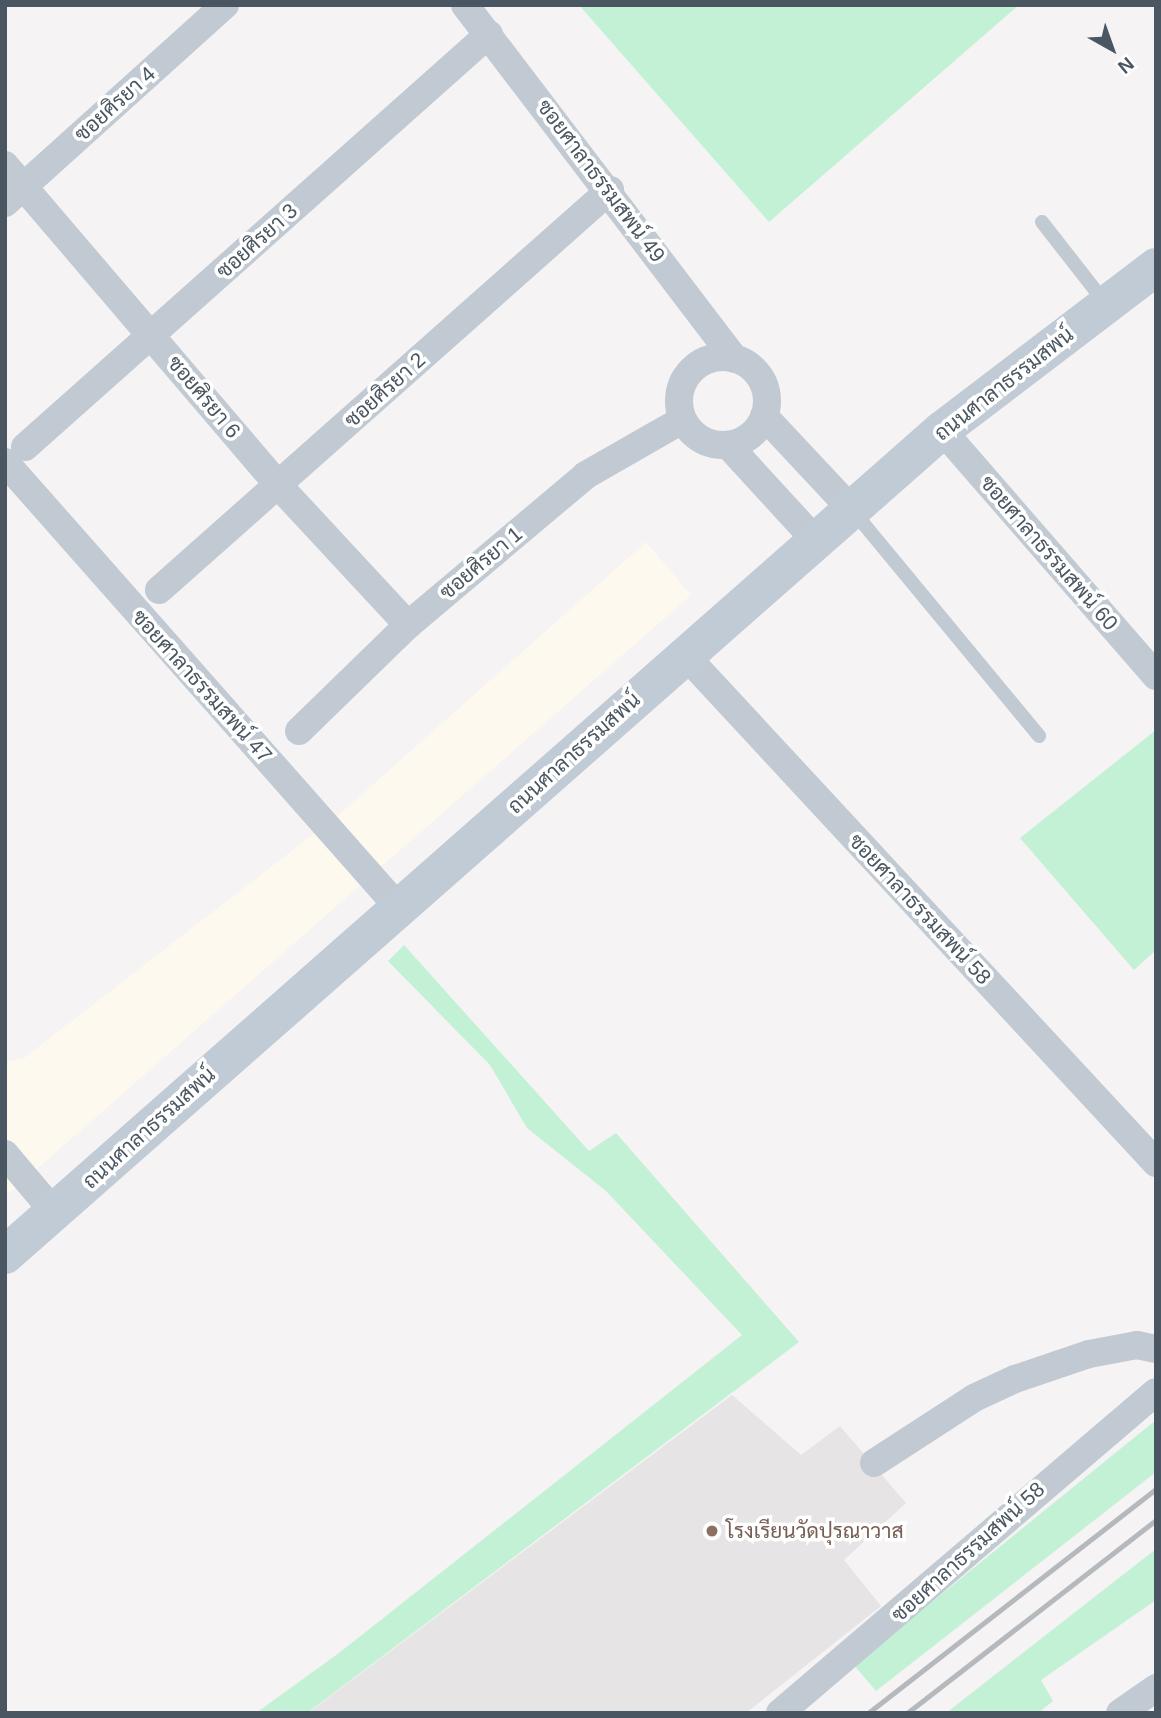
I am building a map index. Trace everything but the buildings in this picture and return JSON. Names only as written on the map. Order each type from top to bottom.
[{"type":"street","name":"ซอยศิรยา 4","points":[[15,194],[225,5]]},
{"type":"street","name":"ซอยศาลาธรรมสพน์ 49","points":[[465,5],[610,190],[735,359],[758,375],[766,395],[764,416]]},
{"type":"street","name":"ซอยศิรยา 3","points":[[15,455],[489,34]]},
{"type":"street","name":"ซอยศิรยา 6","points":[[5,165],[15,194],[152,335],[278,485],[408,625]]},
{"type":"street","name":"ซอยศิรยา 2","points":[[159,590],[610,190]]},
{"type":"street","name":"ถนนศาลาธรรมสพน์","points":[[5,1255],[942,430],[1156,267]]},
{"type":"street","points":[[735,359],[706,360],[685,378],[678,406],[682,420],[701,440],[729,445],[751,436],[764,416],[853,511]]},
{"type":"street","name":"ซอยศิรยา 1","points":[[299,731],[408,625],[586,475],[682,420]]},
{"type":"street","name":"ซอยศาลาธรรมสพน์ 60","points":[[942,430],[1156,676]]},
{"type":"street","points":[[729,445],[816,541]]},
{"type":"street","name":"ซอยศาลาธรรมสพน์ 47","points":[[15,455],[399,908]]},
{"type":"street","name":"ซอยศาลาธรรมสพน์ 58","points":[[685,655],[1156,1163]]},
{"type":"street","points":[[5,1154],[54,1212]]},
{"type":"street","points":[[874,1463],[974,1398],[1015,1379],[1089,1354],[1137,1345],[1156,1349]]},
{"type":"street","name":"ซอยศาลาธรรมสพน์ 58","points":[[788,1710],[1156,1392]]},
{"type":"street","points":[[1120,1713],[1156,1688]]},
{"type":"lane","points":[[1042,222],[1107,305]]},
{"type":"lane","points":[[853,511],[1039,736]]},
{"type":"shaded area","points":[[646,542],[691,595],[5,1197],[5,1062],[24,1058],[342,812]]},
{"type":"shaded area","name":"โรงเรียนวัดปุรณาวาส","points":[[732,1395],[801,1455],[840,1426],[906,1503],[844,1560],[881,1606],[746,1713],[308,1713]]},
{"type":"green space","points":[[579,5],[1019,5],[769,222]]},
{"type":"green space","points":[[1156,730],[1156,950],[1134,970],[1020,838]]},
{"type":"green space","points":[[404,945],[589,1151],[616,1133],[799,1342],[307,1713],[256,1713],[339,1653],[742,1335],[606,1191],[527,1128],[490,1065],[388,961]]},
{"type":"green space","points":[[1156,1420],[1156,1472],[876,1691],[854,1665]]},
{"type":"green space","points":[[1156,1549],[1156,1600],[1041,1680],[1053,1701],[1038,1713],[946,1713]]},
{"type":"railway","points":[[868,1713],[1156,1489]]},
{"type":"railway","points":[[907,1713],[1156,1520]]},
{"type":"place","name":"โรงเรียนวัดปุรณาวาส","points":[[712,1531]]}]
